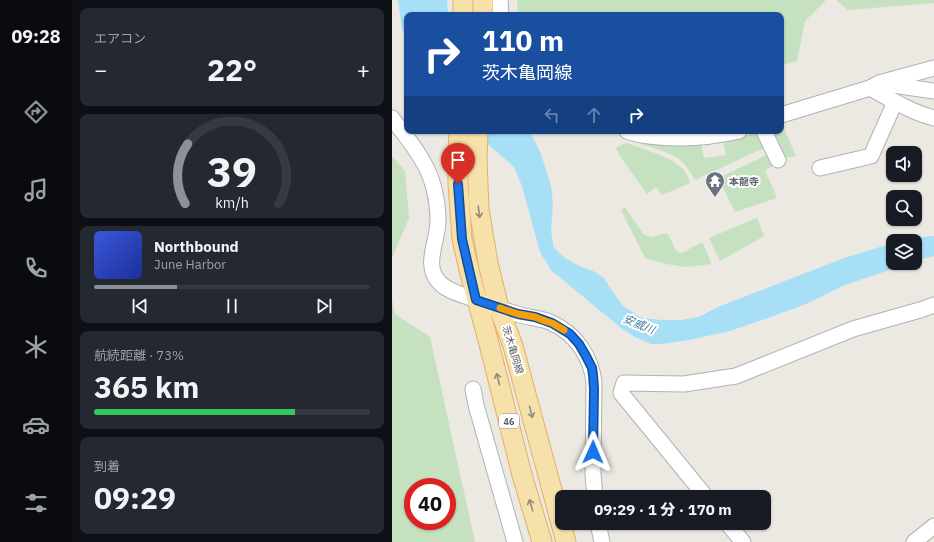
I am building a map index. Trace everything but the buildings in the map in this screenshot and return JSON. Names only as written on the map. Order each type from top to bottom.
[{"type":"main road","points":[[463,0],[463,12]]},
{"type":"main road","points":[[483,0],[483,12]]},
{"type":"main road","name":"茨木亀岡線","points":[[459,134],[458,184],[462,239],[476,300],[488,340],[522,475],[542,542]]},
{"type":"main road","name":"茨木亀岡線","points":[[478,134],[477,159],[479,209],[488,263],[499,308],[513,346],[566,542]]},
{"type":"street","points":[[500,0],[501,12]]},
{"type":"street","points":[[784,114],[934,68]]},
{"type":"street","points":[[875,85],[934,91]]},
{"type":"street","points":[[875,85],[895,102],[928,117],[934,118]]},
{"type":"street","points":[[820,168],[870,156],[895,102]]},
{"type":"street","points":[[392,118],[423,160],[432,184],[438,219],[437,233],[432,254],[432,263],[433,274],[438,282],[447,289],[476,300],[518,314],[535,317],[552,323],[570,334],[579,344],[586,356],[592,368],[594,382],[593,474],[594,490]]},
{"type":"street","points":[[641,134],[684,138],[726,134]]},
{"type":"street","points":[[765,134],[778,160]]},
{"type":"street","points":[[700,490],[622,393],[624,383],[684,384],[736,376],[852,329],[934,305]]},
{"type":"street","points":[[473,389],[515,542]]},
{"type":"street","points":[[914,542],[934,526]]},
{"type":"street","points":[[599,530],[602,542]]},
{"type":"street","points":[[733,530],[743,542]]},
{"type":"green space","points":[[517,0],[826,0],[805,21],[797,61],[784,64],[784,12],[518,12]]},
{"type":"green space","points":[[836,0],[934,0],[934,3],[848,10]]},
{"type":"green space","points":[[784,129],[796,156],[785,158],[780,157],[767,134],[784,134]]},
{"type":"green space","points":[[751,134],[760,134],[768,146],[695,180],[685,165],[675,157],[663,151],[628,140],[629,138],[701,143],[704,158],[726,155],[723,141],[744,137]]},
{"type":"green space","points":[[627,143],[665,157],[679,165],[683,169],[690,183],[662,195],[656,187],[647,194],[616,148]]},
{"type":"green space","points":[[769,154],[773,166],[765,170],[777,198],[735,212],[718,178]]},
{"type":"green space","points":[[392,156],[405,171],[409,218],[392,258]]},
{"type":"green space","points":[[625,207],[644,235],[652,237],[667,233],[677,252],[682,253],[702,242],[711,264],[687,267],[666,264],[645,258],[621,210]]},
{"type":"green space","points":[[757,218],[764,236],[720,261],[709,238]]},
{"type":"green space","points":[[392,300],[395,314],[430,337],[475,542],[392,542]]},
{"type":"water","points":[[398,0],[430,0],[432,12],[404,12],[404,33]]},
{"type":"water","points":[[476,134],[531,134],[541,154],[551,186],[553,204],[551,231],[554,248],[565,258],[581,267],[593,271],[604,278],[622,305],[641,318],[681,320],[699,317],[718,307],[844,258],[886,245],[886,270],[889,270],[845,285],[806,304],[730,331],[689,340],[651,344],[635,337],[621,328],[551,270],[540,252],[522,186],[514,167]]},
{"type":"water","points":[[934,236],[934,256],[922,259],[922,237]]},
{"type":"waterway","name":"安威川","points":[[435,0],[436,12]]},
{"type":"slow traffic","points":[[500,308],[518,314],[535,317],[552,323],[564,330]]},
{"type":"place","name":"本龍寺","points":[[715,198]]},
{"type":"route","points":[[458,184],[462,239],[476,300],[518,314],[535,317],[552,323],[570,334],[583,350],[592,368],[594,382],[593,452]]}]
